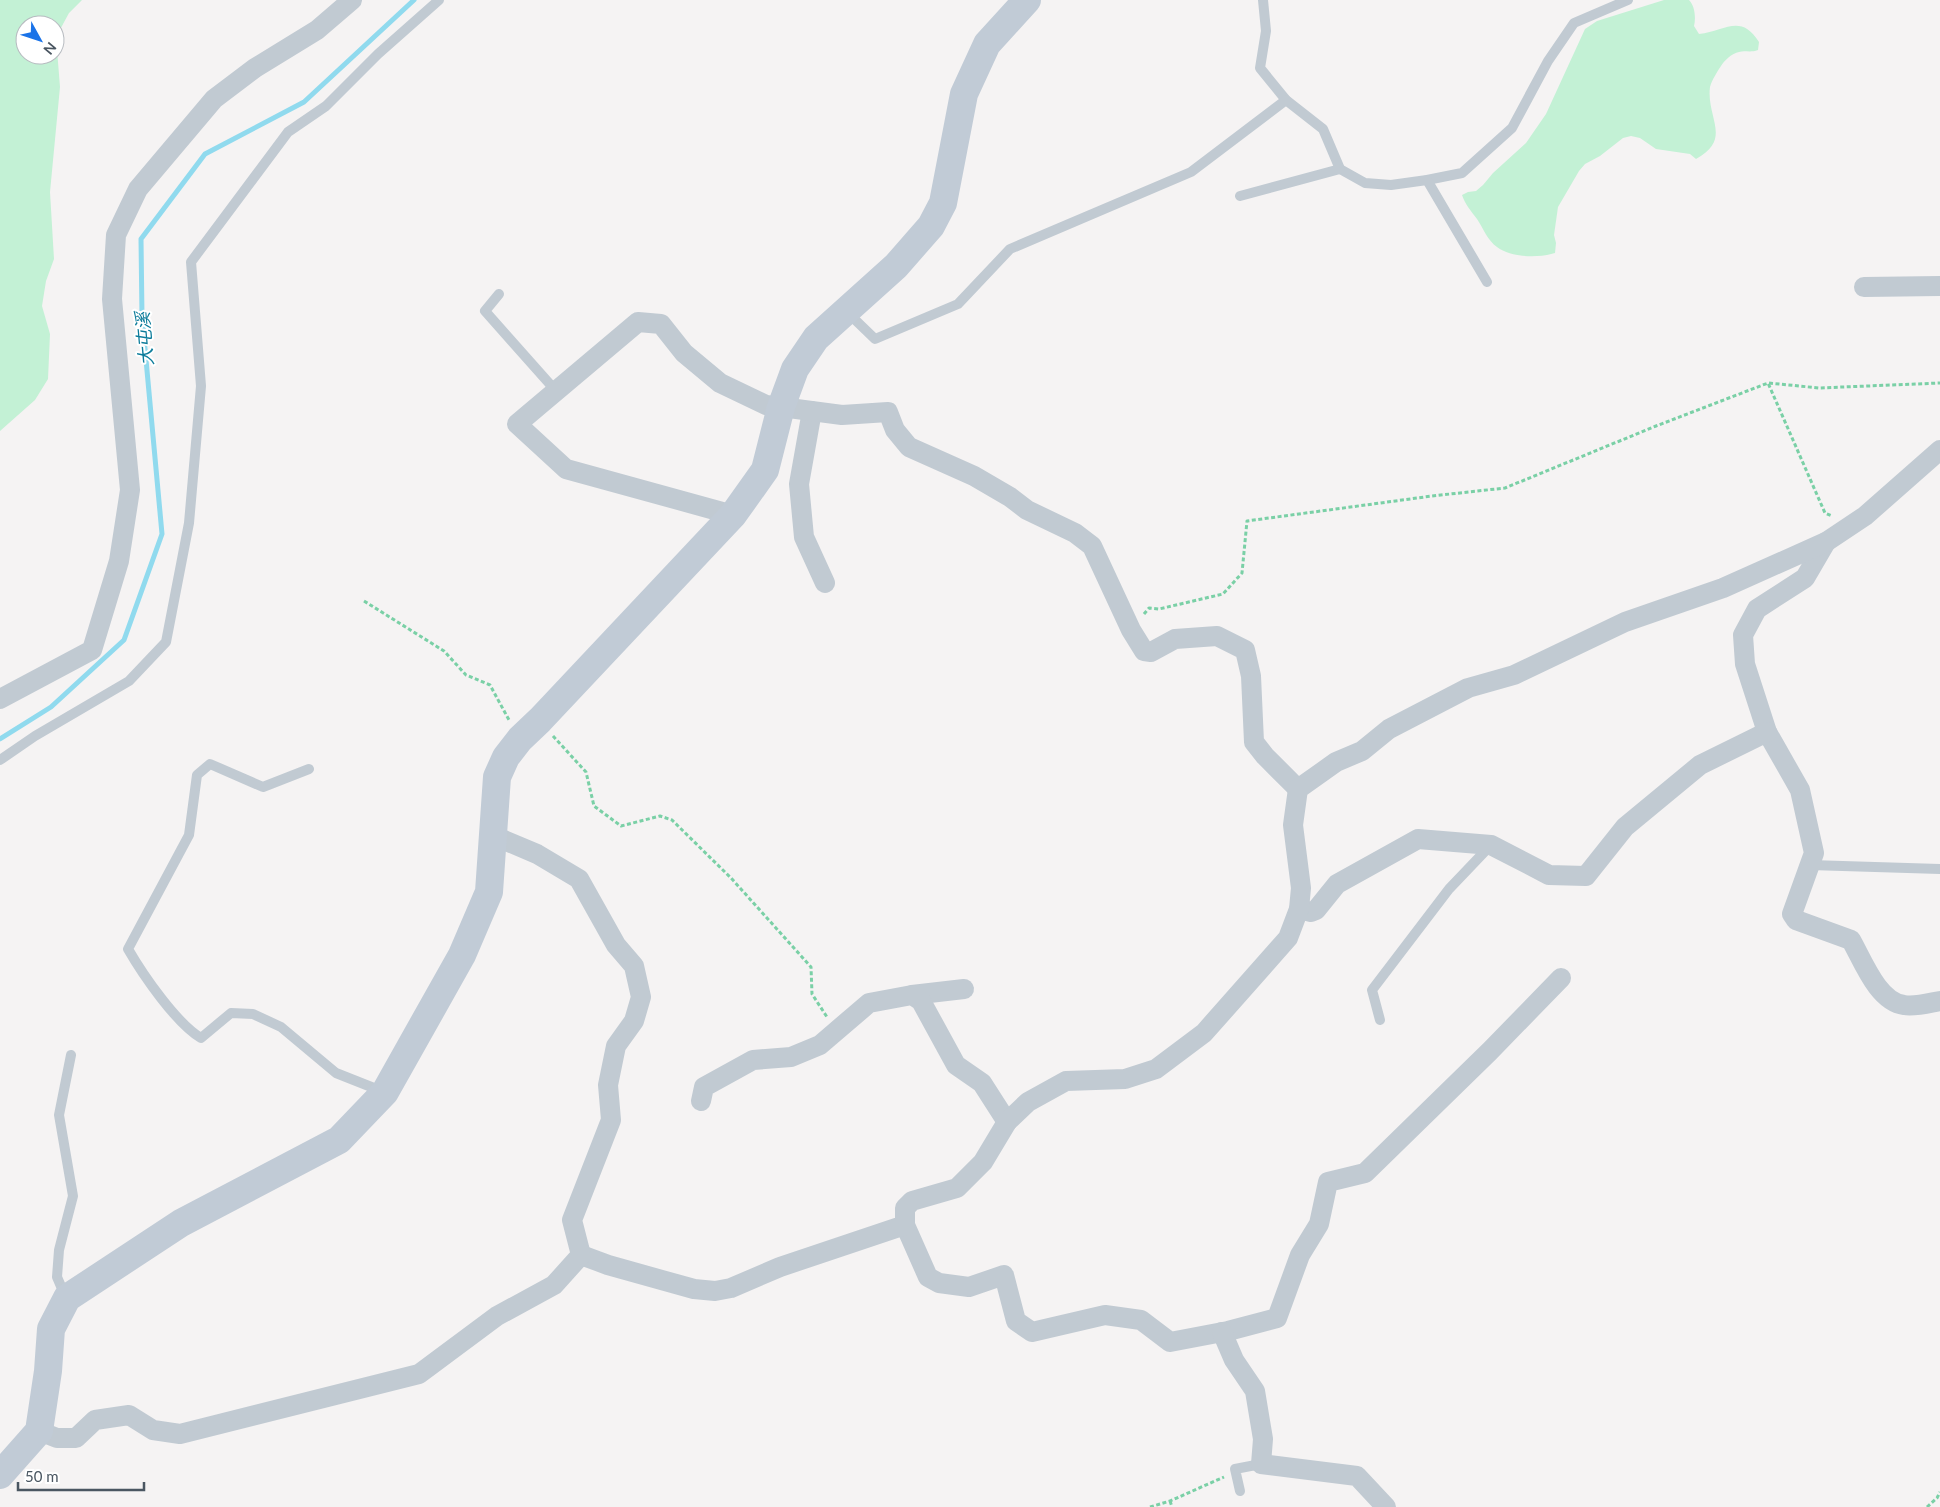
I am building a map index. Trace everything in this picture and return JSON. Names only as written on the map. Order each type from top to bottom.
[{"type":"street","points":[[0,699],[92,650],[120,562],[130,490],[112,299],[116,235],[138,189],[214,99],[255,68],[317,30],[352,0]]},
{"type":"street","points":[[0,1475],[39,1431],[52,1329],[66,1298],[181,1223],[339,1140],[385,1092],[462,955],[488,892],[497,777],[506,757],[520,738],[540,720],[733,515],[765,470],[781,407],[795,369],[816,338],[896,266],[931,226],[942,203],[964,94],[987,44],[1027,0]]},
{"type":"street","points":[[1864,287],[1940,286]]},
{"type":"street","points":[[733,515],[566,469],[517,424],[638,322],[661,324],[684,353],[720,383],[766,405],[842,415],[888,412],[895,430],[909,447],[974,476],[1010,496],[1027,510],[1075,533],[1092,546],[1131,630],[1144,651],[1151,652],[1175,639],[1217,636],[1246,650],[1251,676],[1254,742],[1265,756],[1298,789]]},
{"type":"street","points":[[812,411],[800,484],[804,537],[825,583]]},
{"type":"street","points":[[1561,978],[1365,1174],[1328,1182],[1318,1224],[1300,1255],[1277,1318],[1222,1332],[1170,1342],[1141,1320],[1105,1316],[1032,1332],[1016,1321],[1004,1275],[969,1287],[939,1283],[928,1277],[905,1225],[905,1208],[912,1201],[957,1188],[983,1162],[1007,1122],[1028,1102],[1066,1080],[1125,1080],[1156,1069],[1204,1033],[1288,938],[1299,909],[1301,888],[1294,825],[1298,789],[1336,762],[1362,751],[1389,729],[1468,688],[1514,675],[1625,622],[1723,588],[1826,542],[1865,516],[1940,450]]},
{"type":"street","points":[[1826,542],[1805,578],[1757,609],[1743,635],[1745,664],[1767,732],[1800,790],[1814,853],[1792,914],[1796,920],[1851,940],[1882,994],[1893,1002],[1905,1006],[1940,1002]]},
{"type":"street","points":[[1299,909],[1311,912],[1316,910],[1337,884],[1418,839],[1491,845],[1549,876],[1586,876],[1625,827],[1700,766],[1767,732]]},
{"type":"street","points":[[492,835],[537,854],[579,879],[616,945],[634,966],[641,998],[634,1021],[616,1046],[608,1085],[611,1120],[572,1220],[581,1255]]},
{"type":"street","points":[[700,1101],[704,1088],[753,1060],[791,1058],[820,1045],[869,1003],[912,994],[964,989]]},
{"type":"street","points":[[912,994],[920,1001],[956,1065],[982,1083],[1007,1122]]},
{"type":"street","points":[[581,1255],[608,1265],[694,1289],[715,1291],[731,1288],[780,1267],[905,1225]]},
{"type":"street","points":[[39,1431],[57,1438],[76,1438],[95,1420],[130,1415],[154,1430],[180,1434],[419,1374],[497,1316],[554,1285],[581,1255]]},
{"type":"street","points":[[1222,1332],[1234,1360],[1255,1391],[1263,1439],[1260,1464],[1357,1476],[1386,1507]]},
{"type":"lane","points":[[0,760],[35,736],[129,681],[166,642],[189,523],[201,386],[191,262],[288,132],[326,106],[378,54],[439,0]]},
{"type":"lane","points":[[1263,0],[1266,31],[1260,68],[1286,100],[1323,129],[1340,169],[1365,183],[1391,185],[1462,173],[1512,128],[1548,61],[1574,23],[1628,0]]},
{"type":"lane","points":[[845,310],[875,339],[958,304],[1010,249],[1191,172],[1286,100]]},
{"type":"lane","points":[[1240,196],[1340,169]]},
{"type":"lane","points":[[1427,180],[1487,282]]},
{"type":"lane","points":[[499,294],[485,311],[556,391]]},
{"type":"lane","points":[[309,769],[263,787],[210,764],[197,775],[189,835],[128,949],[144,976],[190,1031],[201,1038],[231,1013],[252,1014],[282,1027],[336,1073],[385,1092]]},
{"type":"lane","points":[[1380,1020],[1372,990],[1449,889],[1491,845]]},
{"type":"lane","points":[[1810,865],[1940,869]]},
{"type":"lane","points":[[66,1298],[57,1277],[59,1250],[73,1196],[59,1115],[71,1055]]},
{"type":"lane","points":[[1240,1491],[1235,1470],[1260,1464]]},
{"type":"path","points":[[1768,383],[1825,513],[1851,525]]},
{"type":"path","points":[[1131,630],[1149,608],[1159,609],[1223,594],[1242,573],[1247,521],[1505,488],[1656,426],[1768,383],[1819,388],[1940,383]]},
{"type":"path","points":[[364,601],[444,651],[466,675],[490,685],[520,738]]},
{"type":"path","points":[[540,720],[586,772],[594,806],[621,826],[660,816],[672,820],[731,878],[810,967],[812,994],[836,1031]]},
{"type":"path","points":[[1150,1507],[1170,1501],[1236,1471]]},
{"type":"path","points":[[1927,1507],[1937,1498],[1940,1492]]},
{"type":"path","points":[[1170,1501],[1172,1507]]},
{"type":"green space","points":[[0,0],[82,0],[69,13],[65,20],[65,15],[15,15],[15,65],[58,65],[60,87],[50,192],[54,259],[46,281],[42,306],[50,334],[48,379],[35,400],[0,431]]},
{"type":"green space","points":[[1664,0],[1689,0],[1693,5],[1694,26],[1699,34],[1739,26],[1746,28],[1759,42],[1758,50],[1743,51],[1728,57],[1716,73],[1710,87],[1711,109],[1716,136],[1713,144],[1696,159],[1690,154],[1656,149],[1640,138],[1631,136],[1623,138],[1600,156],[1585,164],[1579,171],[1558,207],[1554,235],[1556,243],[1555,253],[1541,256],[1525,256],[1503,251],[1488,238],[1462,195],[1476,191],[1526,143],[1546,114],[1585,29],[1597,21]]},
{"type":"waterway","name":"大屯溪","points":[[0,739],[51,707],[124,640],[162,534],[142,316],[141,239],[205,154],[304,102],[414,0]]}]
